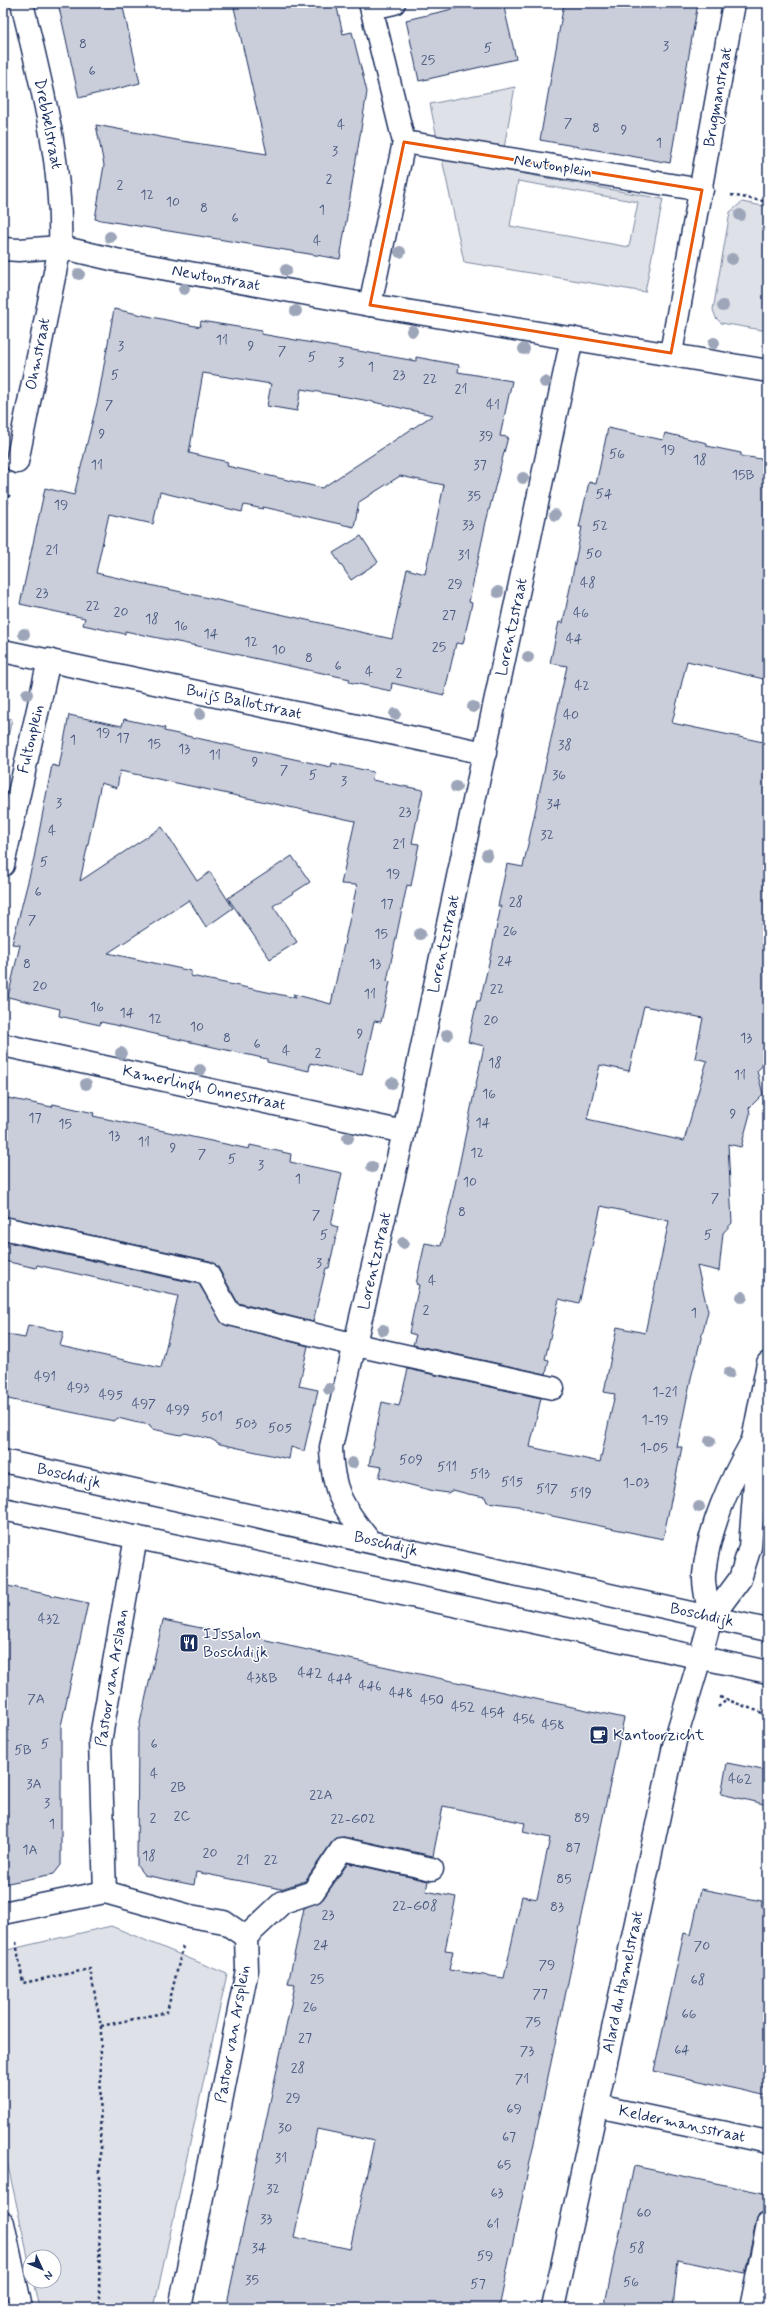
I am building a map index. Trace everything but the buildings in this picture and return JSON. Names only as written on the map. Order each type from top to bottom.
[{"type":"street","name":"Drebbelstraat","points":[[22,3],[54,142],[60,192],[60,247]]},
{"type":"street","points":[[370,305],[404,142],[371,6],[394,3]]},
{"type":"street","name":"Brugmanstraat","points":[[702,190],[734,3]]},
{"type":"street","name":"Newtonplein","points":[[404,142],[702,190]]},
{"type":"street","points":[[671,354],[702,190]]},
{"type":"street","name":"Newtonstraat","points":[[3,249],[19,250],[60,247],[102,258],[370,305],[572,338]]},
{"type":"street","name":"Ohmstraat","points":[[17,462],[60,247]]},
{"type":"street","points":[[572,338],[768,371]]},
{"type":"street","name":"Lorentzstraat","points":[[368,1540],[349,1515],[336,1490],[331,1473],[331,1447],[356,1345],[404,1132],[572,338]]},
{"type":"street","name":"Buijs Ballotstraat","points":[[3,651],[485,753]]},
{"type":"street","name":"Fultonplein","points":[[3,865],[49,660]]},
{"type":"street","name":"Kamerlingh Onnesstraat","points":[[3,1045],[404,1132]]},
{"type":"street","points":[[3,1228],[207,1273],[230,1314],[356,1345],[553,1388]]},
{"type":"street","points":[[710,1618],[740,1579],[750,1547],[755,1482],[753,1440],[768,1363]]},
{"type":"street","points":[[710,1618],[704,1576],[712,1533],[733,1475],[753,1440]]},
{"type":"street","name":"Boschdijk","points":[[3,1461],[368,1540],[768,1630]]},
{"type":"street","points":[[3,1508],[768,1672]]},
{"type":"street","name":"Pastoor van Arslaan","points":[[105,1892],[100,1742],[136,1537]]},
{"type":"street","name":"Alard du Hamelstraat","points":[[553,2308],[675,1741],[700,1658],[710,1618]]},
{"type":"street","points":[[7,1913],[105,1892],[190,1916],[224,1922],[246,1937],[283,1902],[313,1892],[342,1849],[432,1869]]},
{"type":"street","name":"Pastoor van Arsplein","points":[[180,2308],[247,1970],[246,1937]]},
{"type":"street","name":"Keldermansstraat","points":[[597,2106],[768,2142]]},
{"type":"street","points":[[3,2223],[21,2308]]},
{"type":"street","points":[[751,2308],[768,2224]]},
{"type":"path","points":[[702,190],[768,202]]},
{"type":"path","points":[[7,1913],[23,1983],[90,1969],[101,2026],[99,2308]]},
{"type":"path","points":[[101,2026],[167,2012],[190,1916]]},
{"type":"highlighted area","points":[[404,142],[702,190],[671,353],[370,305]]},
{"type":"shaded area","points":[[515,87],[504,148],[437,138],[430,104]]},
{"type":"shaded area","points":[[442,159],[663,199],[645,292],[464,262]],"holes":[[[518,181],[638,202],[629,247],[510,226]]]},
{"type":"shaded area","points":[[742,202],[768,207],[768,331],[721,323],[716,318],[713,310],[730,212]]},
{"type":"shaded area","points":[[3,717],[12,719],[3,759]]},
{"type":"shaded area","points":[[111,1926],[227,1974],[154,2308],[39,2308],[35,2289],[62,2289],[62,2249],[26,2249],[3,2143],[3,1951]]},
{"type":"place","name":"IJssalon Boschdijk","points":[[189,1643]]},
{"type":"place","name":"Kantoorzicht","points":[[599,1735]]}]
